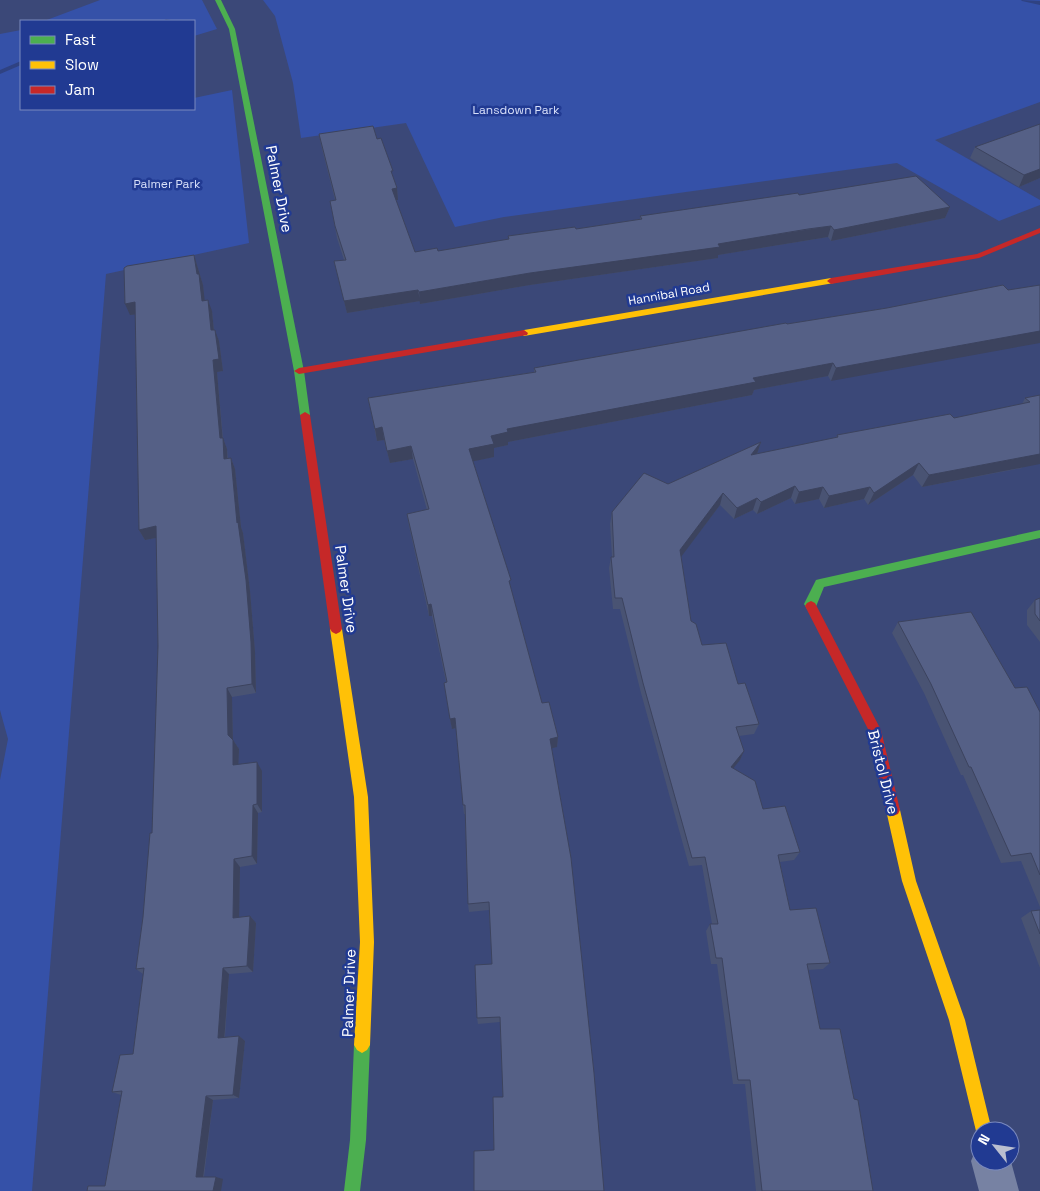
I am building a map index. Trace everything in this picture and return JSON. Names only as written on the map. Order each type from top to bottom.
[{"type":"street","name":"Palmer Drive","points":[[218,0],[232,29],[299,370],[360,797],[367,942],[358,1140],[352,1191]]},
{"type":"street","name":"Hannibal Road","points":[[299,370],[979,256],[1040,230]]},
{"type":"street","name":"Bristol Drive","points":[[982,1121],[957,1020],[908,881],[875,730],[810,604],[820,583],[1040,534]]},
{"type":"street","points":[[994,1171],[999,1191]]},
{"type":"green space","points":[[100,0],[202,0],[217,29],[195,36],[195,20],[47,20]]},
{"type":"green space","name":"Lansdown Park","points":[[263,0],[1040,0],[1040,102],[935,140],[1040,200],[1040,205],[999,221],[897,163],[504,217],[455,227],[406,123],[301,138],[293,83],[275,16]]},
{"type":"green space","name":"Palmer Park","points":[[20,30],[20,110],[195,110],[195,98],[232,90],[249,243],[106,274],[32,1191],[0,1191],[0,780],[8,739],[0,710],[0,34]]},
{"type":"building","points":[[1040,124],[1040,169],[1024,175],[975,147]]},
{"type":"building","points":[[373,126],[377,139],[381,138],[393,171],[391,171],[397,188],[392,189],[415,252],[437,248],[438,251],[509,239],[508,236],[575,227],[576,229],[642,219],[640,216],[798,193],[799,195],[916,176],[950,207],[834,230],[831,226],[808,229],[718,244],[720,247],[530,273],[419,292],[418,290],[344,301],[334,261],[346,260],[335,226],[330,201],[336,200],[319,134]]},
{"type":"building","points":[[194,255],[197,274],[199,274],[202,301],[208,300],[211,330],[215,330],[219,359],[213,360],[220,438],[223,438],[224,459],[231,458],[237,523],[246,580],[251,642],[252,684],[227,688],[228,735],[233,740],[233,765],[257,762],[257,804],[253,805],[252,856],[234,859],[233,918],[250,916],[247,966],[223,968],[218,1038],[239,1036],[233,1095],[206,1096],[196,1177],[216,1177],[213,1191],[87,1191],[88,1186],[105,1186],[122,1091],[112,1092],[120,1055],[133,1054],[144,968],[136,969],[143,917],[150,833],[152,833],[158,646],[156,526],[139,530],[135,302],[125,304],[124,268]]},
{"type":"building","points":[[1003,285],[1008,290],[1040,285],[1040,331],[836,368],[833,363],[753,378],[756,382],[507,429],[508,432],[491,436],[494,444],[469,449],[511,580],[509,581],[542,703],[549,702],[558,737],[550,739],[571,858],[594,1073],[604,1191],[474,1191],[474,1151],[494,1150],[493,1097],[503,1097],[500,1017],[477,1018],[475,965],[492,964],[489,902],[468,904],[465,805],[463,805],[455,718],[450,719],[444,683],[447,682],[431,604],[428,605],[407,514],[429,509],[411,446],[387,451],[382,427],[375,429],[368,398],[536,372],[534,368],[786,323],[887,308]]},
{"type":"building","points":[[1040,395],[1040,454],[929,475],[919,463],[874,493],[870,487],[829,496],[823,487],[799,492],[795,486],[761,502],[757,498],[737,508],[723,493],[680,550],[691,621],[696,624],[702,645],[726,643],[738,684],[745,683],[759,724],[736,727],[744,751],[731,767],[755,781],[763,809],[785,806],[800,852],[778,855],[790,910],[816,908],[830,963],[807,964],[820,1029],[840,1029],[854,1099],[858,1100],[873,1191],[762,1191],[750,1080],[738,1080],[722,958],[716,958],[710,924],[718,924],[705,857],[692,858],[643,683],[622,598],[615,598],[611,557],[614,557],[612,512],[644,473],[668,484],[761,442],[751,455],[838,437],[837,435],[950,414],[954,418],[1030,402],[1025,398]]},
{"type":"building","points":[[1040,598],[1040,621],[1035,614],[1035,600]]},
{"type":"building","points":[[971,612],[1015,688],[1027,687],[1040,712],[1040,875],[1031,853],[1011,856],[931,684],[898,622]]},
{"type":"building","points":[[1040,910],[1040,934],[1031,911]]},
{"type":"waterway","points":[[1024,0],[1040,3]]},
{"type":"waterway","points":[[0,72],[20,63]]},
{"type":"traffic: fast","points":[[218,0],[232,29],[299,371],[305,415]]},
{"type":"traffic: fast","points":[[811,606],[810,604],[820,583],[1040,534]]},
{"type":"traffic: fast","points":[[352,1191],[358,1140],[362,1045]]},
{"type":"traffic: slow","points":[[524,333],[831,281]]},
{"type":"traffic: slow","points":[[336,629],[361,797],[367,942],[362,1045]]},
{"type":"traffic: slow","points":[[893,810],[909,881],[957,1020],[982,1121]]},
{"type":"traffic: jam","points":[[831,281],[979,256],[1040,230]]},
{"type":"traffic: jam","points":[[299,371],[524,333]]},
{"type":"traffic: jam","points":[[305,415],[336,629]]},
{"type":"traffic: jam","points":[[811,606],[875,730],[893,810]]}]
